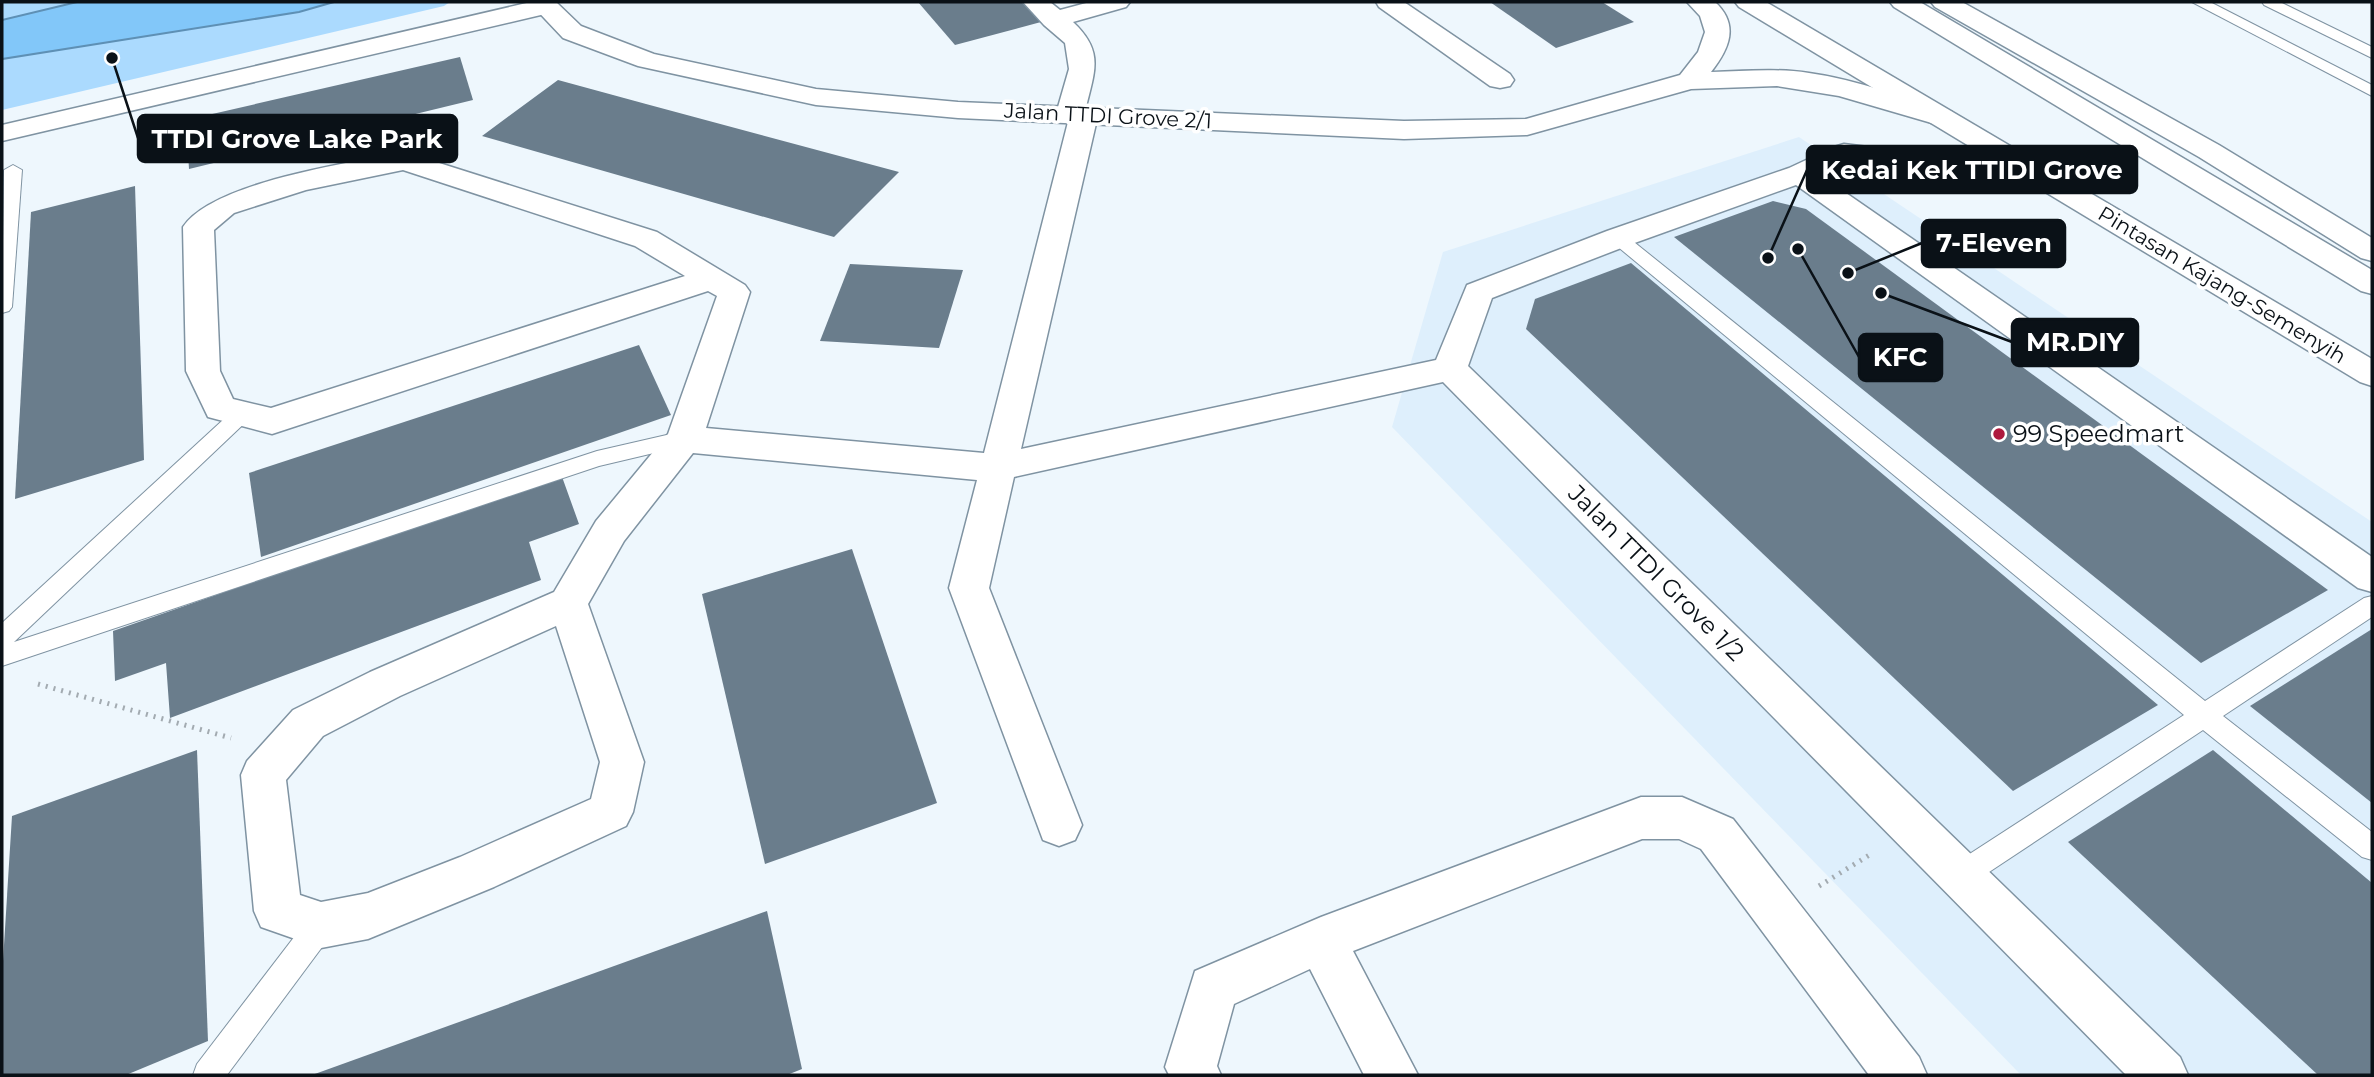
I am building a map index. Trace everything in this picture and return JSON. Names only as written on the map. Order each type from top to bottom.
[{"type":"main road","points":[[1045,11],[1117,2]]},
{"type":"main road","points":[[1388,2],[1500,80]]},
{"type":"main road","points":[[1690,82],[1713,53],[1718,37],[1717,22],[1700,2]]},
{"type":"main road","name":"Pintasan Kajang-Semenyih","points":[[1748,2],[2372,374]]},
{"type":"main road","points":[[1782,2],[1795,21],[1850,63]]},
{"type":"main road","points":[[1903,2],[2372,284]]},
{"type":"main road","points":[[1944,2],[2209,151],[2372,251]]},
{"type":"main road","points":[[2,133],[544,4]]},
{"type":"main road","name":"Jalan TTDI Grove 2/1","points":[[544,4],[572,32],[647,60],[816,97],[958,110],[1404,130],[1527,127],[1690,82],[1777,78],[1810,81],[1942,118]]},
{"type":"main road","points":[[1045,11],[1078,41],[1082,69],[1077,115],[969,588],[1059,825]]},
{"type":"main road","points":[[684,439],[996,468],[1450,369],[1478,292],[1618,238],[1799,174],[1844,153],[1890,157]]},
{"type":"main road","points":[[568,603],[622,762],[610,812],[477,872],[368,916],[321,925],[278,911],[263,775],[308,723],[385,684],[568,603],[610,531],[684,439],[734,292],[715,278],[646,239],[404,161],[299,184],[223,207],[198,227],[203,371],[220,408],[272,421],[715,278]]},
{"type":"main road","points":[[1799,174],[2372,577]]},
{"type":"main road","name":"Jalan TTDI Grove 1/2","points":[[1450,369],[2162,1075]]},
{"type":"main road","points":[[1195,1075],[1191,1067],[1213,988],[1321,940],[1641,818],[1682,818],[1717,834],[1901,1075]]},
{"type":"main road","points":[[1321,940],[1392,1075]]},
{"type":"lane","points":[[2199,2],[2372,91]]},
{"type":"lane","points":[[2269,2],[2372,52]]},
{"type":"lane","points":[[2,307],[13,170]]},
{"type":"lane","points":[[1618,238],[2203,715],[2372,848]]},
{"type":"lane","points":[[2,638],[243,413]]},
{"type":"lane","points":[[2,656],[597,459],[684,439]]},
{"type":"lane","points":[[1961,875],[2372,605]]},
{"type":"lane","points":[[208,1075],[321,925]]},
{"type":"path","points":[[29,681],[283,752]]},
{"type":"path","points":[[1776,912],[1914,828]]},
{"type":"shaded area","points":[[2,2],[450,2],[444,6],[2,110]]},
{"type":"shaded area","points":[[77,2],[334,2],[299,12],[2,59],[2,20]]},
{"type":"shaded area","points":[[1799,137],[2372,522],[2372,1075],[2021,1075],[1392,427],[1443,252]]},
{"type":"building","points":[[918,2],[1022,2],[1041,22],[955,45]]},
{"type":"building","points":[[1490,2],[1602,2],[1634,22],[1556,48]]},
{"type":"building","points":[[460,57],[473,100],[189,169],[186,120]]},
{"type":"building","points":[[558,80],[899,172],[834,237],[482,136]]},
{"type":"building","points":[[135,186],[144,460],[15,499],[31,212]]},
{"type":"building","points":[[1773,201],[1806,209],[2328,590],[2201,663],[1674,237]]},
{"type":"building","points":[[1631,263],[2158,705],[2013,791],[1526,329],[1535,299]]},
{"type":"building","points":[[850,264],[963,270],[939,348],[820,341]]},
{"type":"building","points":[[639,345],[671,415],[261,557],[249,473]]},
{"type":"building","points":[[561,474],[579,524],[529,542],[541,580],[170,718],[166,663],[115,681],[113,631]]},
{"type":"building","points":[[852,549],[937,803],[765,864],[702,594]]},
{"type":"building","points":[[2372,629],[2372,803],[2250,706]]},
{"type":"building","points":[[197,750],[208,1041],[126,1075],[2,1075],[2,977],[12,816]]},
{"type":"building","points":[[2213,750],[2372,883],[2372,1075],[2318,1075],[2068,842]]},
{"type":"building","points":[[767,911],[802,1069],[787,1075],[312,1075]]},
{"type":"place","name":"TTDI Grove Lake Park","points":[[112,58]]},
{"type":"place","name":"KFC","points":[[1798,249]]},
{"type":"place","name":"Kedai Kek TTIDI Grove","points":[[1768,258]]},
{"type":"place","name":"7-Eleven","points":[[1848,273]]},
{"type":"place","name":"MR.DIY","points":[[1881,293]]},
{"type":"place","name":"99 Speedmart","points":[[1999,434]]}]
